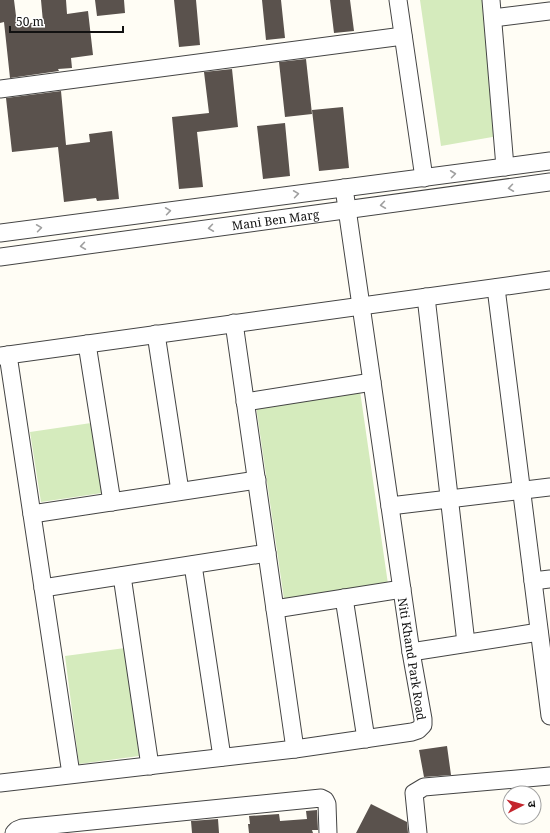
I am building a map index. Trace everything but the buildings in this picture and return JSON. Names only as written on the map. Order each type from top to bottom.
[{"type":"street","points":[[398,0],[424,178]]},
{"type":"street","points":[[491,0],[505,167]]},
{"type":"street","points":[[492,18],[550,11]]},
{"type":"street","points":[[0,89],[403,36]]},
{"type":"street","name":"Mani Ben Marg","points":[[0,233],[550,161]]},
{"type":"street","name":"Mani Ben Marg","points":[[0,257],[550,182]]},
{"type":"street","name":"Niti Khand Park Road","points":[[0,783],[295,749],[412,732],[418,730],[423,725],[411,652],[344,188]]},
{"type":"street","points":[[71,774],[32,514],[4,355],[550,280]]},
{"type":"street","points":[[496,288],[539,632],[546,658],[550,716]]},
{"type":"street","points":[[426,297],[466,643]]},
{"type":"street","points":[[234,324],[295,749]]},
{"type":"street","points":[[156,334],[180,491]]},
{"type":"street","points":[[87,344],[112,502]]},
{"type":"street","points":[[245,402],[372,382]]},
{"type":"street","points":[[32,514],[257,480]]},
{"type":"street","points":[[390,506],[550,487]]},
{"type":"street","points":[[43,588],[267,553]]},
{"type":"street","points":[[193,565],[222,758]]},
{"type":"street","points":[[122,576],[150,766]]},
{"type":"street","points":[[533,581],[550,579]]},
{"type":"street","points":[[275,609],[402,589]]},
{"type":"street","points":[[344,598],[366,739]]},
{"type":"street","points":[[411,652],[539,632]]},
{"type":"street","points":[[418,833],[414,793],[424,787],[550,776]]},
{"type":"street","points":[[14,833],[22,828],[91,827],[321,798],[325,800],[327,804],[328,833]]},
{"type":"green space","points":[[420,0],[485,0],[498,136],[441,146]]},
{"type":"green space","points":[[360,391],[388,584],[284,599],[256,406]]},
{"type":"green space","points":[[91,423],[102,493],[41,502],[30,432]]},
{"type":"green space","points":[[125,648],[139,756],[79,764],[65,656]]}]
